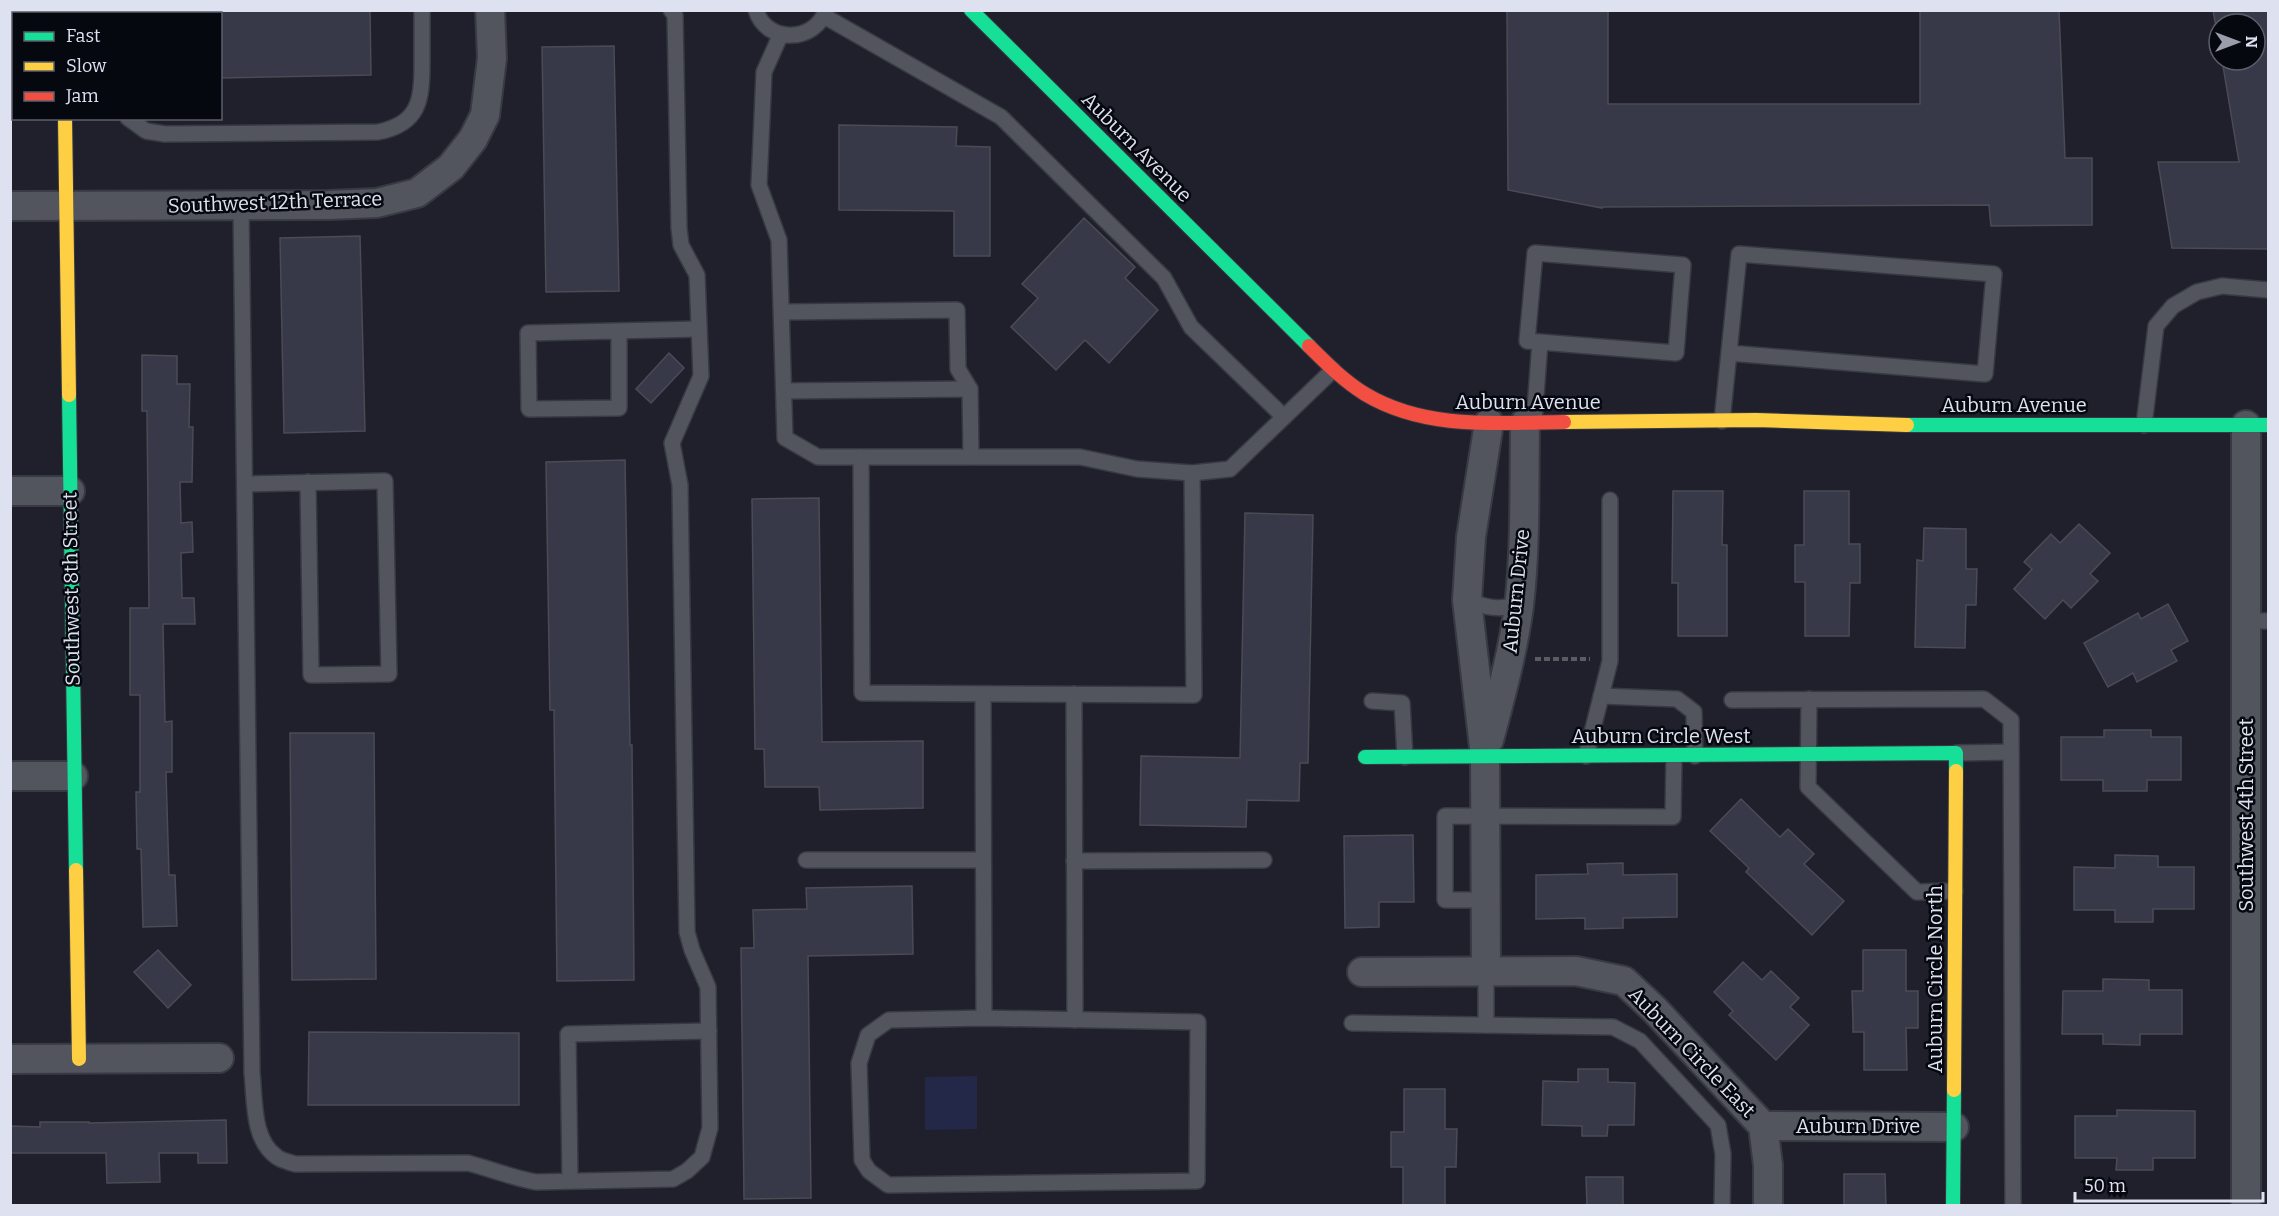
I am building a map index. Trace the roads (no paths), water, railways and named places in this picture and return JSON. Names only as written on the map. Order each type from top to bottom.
[{"type":"street","name":"Southwest 12th Terrace","points":[[10,206],[377,203],[417,193],[450,167],[473,139],[485,115],[492,58],[490,10]]},
{"type":"street","name":"Auburn Avenue","points":[[971,10],[1333,370],[1367,395],[1395,407],[1451,422],[1489,423],[1722,421],[1889,425],[2257,425]]},
{"type":"street","name":"Southwest 8th Street","points":[[65,120],[79,1059]]},
{"type":"street","name":"Auburn Drive","points":[[1486,972],[1485,756],[1467,600],[1471,537],[1489,423]]},
{"type":"street","name":"Auburn Drive","points":[[1485,756],[1508,671],[1519,605],[1529,423]]},
{"type":"street","name":"Southwest 4th Street","points":[[2246,1206],[2257,818],[2257,425]]},
{"type":"street","points":[[10,491],[70,491]]},
{"type":"street","name":"Auburn Circle West","points":[[1365,757],[1956,753]]},
{"type":"street","name":"Auburn Circle North","points":[[1953,1206],[1956,753]]},
{"type":"street","points":[[10,776],[73,776]]},
{"type":"street","name":"Auburn Circle East","points":[[1362,972],[1576,970],[1624,981],[1655,1010],[1763,1126],[1768,1165],[1768,1206]]},
{"type":"street","points":[[10,1059],[219,1058]]},
{"type":"street","name":"Auburn Drive","points":[[1763,1126],[1953,1127]]},
{"type":"lane","points":[[131,120],[146,131],[165,134],[378,132],[392,129],[405,122],[416,110],[422,91],[422,10]]},
{"type":"lane","points":[[242,205],[252,1073],[256,1119],[263,1141],[278,1158],[295,1164],[468,1163],[494,1170],[514,1179],[536,1182],[673,1179],[687,1171],[702,1157],[710,1128],[708,987],[687,932],[680,485],[672,443],[701,376],[697,275],[681,245],[679,228],[675,15],[671,10]]},
{"type":"lane","points":[[756,10],[764,25],[781,34],[796,36],[817,26],[825,13],[1001,117],[1164,278],[1191,327],[1284,417]]},
{"type":"lane","points":[[781,34],[764,72],[759,185],[780,240],[785,438],[818,457],[1080,457],[1137,469],[1192,473],[1230,469],[1333,370]]},
{"type":"lane","points":[[1534,253],[1683,266],[1676,353],[1540,342],[1527,340],[1534,253]]},
{"type":"lane","points":[[1722,421],[1739,254],[1994,274],[1985,374],[1729,353]]},
{"type":"lane","points":[[2144,425],[2156,326],[2173,306],[2197,292],[2222,286],[2268,290]]},
{"type":"lane","points":[[782,312],[957,310],[958,369],[970,389],[971,457]]},
{"type":"lane","points":[[619,332],[619,408],[529,408],[528,333],[699,329]]},
{"type":"lane","points":[[1529,423],[1540,342]]},
{"type":"lane","points":[[784,391],[970,389]]},
{"type":"lane","points":[[861,457],[862,693],[1194,694],[1192,473]]},
{"type":"lane","points":[[245,484],[308,482],[385,481],[389,674],[311,675],[308,482]]},
{"type":"lane","points":[[1586,756],[1610,661],[1610,500]]},
{"type":"lane","points":[[1467,600],[1484,607],[1501,609],[1519,605]]},
{"type":"lane","points":[[983,694],[984,1018]]},
{"type":"lane","points":[[1074,694],[1075,1020]]},
{"type":"lane","points":[[1601,696],[1677,699],[1694,712],[1695,756]]},
{"type":"lane","points":[[1809,699],[1808,787],[1917,892],[1955,891]]},
{"type":"lane","points":[[1732,700],[1984,699],[2011,720],[2013,1206]]},
{"type":"lane","points":[[1372,701],[1402,703],[1405,757]]},
{"type":"lane","points":[[1956,753],[2011,752]]},
{"type":"lane","points":[[1486,900],[1445,900],[1445,816],[1674,817],[1674,756]]},
{"type":"lane","points":[[806,860],[983,860]]},
{"type":"lane","points":[[1074,861],[1264,860]]},
{"type":"lane","points":[[1486,972],[1486,1025]]},
{"type":"lane","points":[[984,1018],[1198,1022],[1197,1182],[888,1185],[869,1171],[862,1160],[859,1064],[868,1035],[889,1020],[984,1018]]},
{"type":"lane","points":[[1352,1023],[1613,1027],[1640,1041],[1718,1125],[1723,1154],[1722,1206]]},
{"type":"lane","points":[[570,1181],[568,1034],[709,1031]]}]
